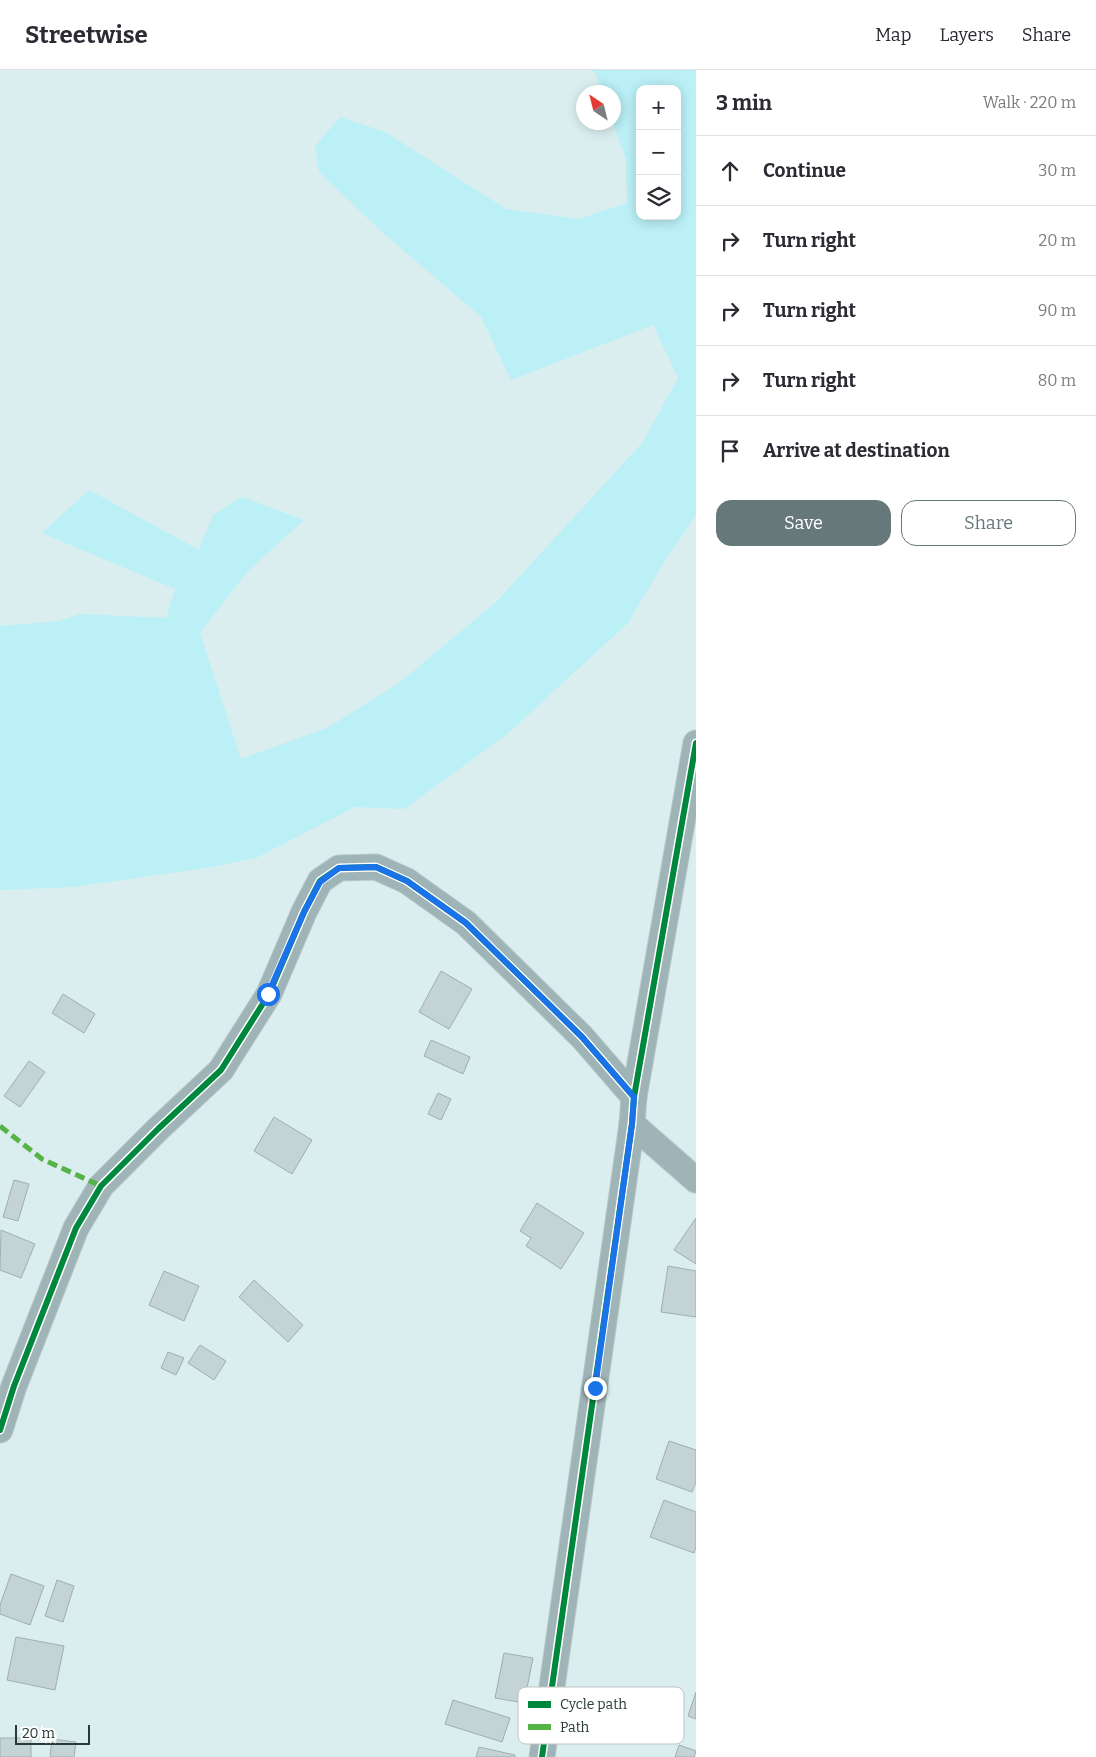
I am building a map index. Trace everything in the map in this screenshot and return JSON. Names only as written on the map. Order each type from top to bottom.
[{"type":"street","points":[[552,1687],[632,1124],[634,1097],[696,743]]},
{"type":"street","points":[[0,1430],[14,1386],[76,1228],[101,1186],[221,1070],[268,994],[304,912],[320,882],[339,868],[376,867],[407,881],[466,923],[582,1037],[634,1097]]},
{"type":"street","points":[[632,1124],[696,1180]]},
{"type":"street","points":[[542,1757],[544,1744]]},
{"type":"shaded area","points":[[592,70],[696,70],[696,512],[628,623],[506,735],[404,809],[355,807],[256,858],[213,867],[73,887],[0,890],[0,626],[59,621],[80,614],[166,618],[175,589],[42,533],[89,490],[199,550],[213,515],[242,497],[304,520],[247,572],[200,633],[241,759],[327,728],[399,683],[496,602],[643,442],[678,378],[653,325],[511,380],[481,317],[382,232],[319,172],[315,146],[340,117],[385,132],[506,209],[578,219],[627,203],[626,159],[616,130],[621,130],[621,85],[600,85],[595,72]]},
{"type":"building","points":[[441,971],[472,989],[449,1029],[419,1012]]},
{"type":"building","points":[[63,994],[95,1014],[84,1033],[52,1013]]},
{"type":"building","points":[[431,1040],[470,1057],[463,1074],[424,1056]]},
{"type":"building","points":[[29,1061],[45,1072],[20,1107],[4,1096]]},
{"type":"building","points":[[438,1093],[451,1099],[441,1120],[428,1114]]},
{"type":"building","points":[[274,1117],[312,1140],[292,1174],[254,1151]]},
{"type":"building","points":[[14,1180],[29,1184],[18,1221],[3,1217]]},
{"type":"building","points":[[537,1203],[584,1233],[561,1269],[526,1246],[531,1238],[520,1231]]},
{"type":"building","points":[[696,1218],[696,1264],[674,1250]]},
{"type":"building","points":[[1,1230],[35,1244],[21,1278],[0,1270]]},
{"type":"building","points":[[668,1266],[696,1271],[696,1317],[661,1312]]},
{"type":"building","points":[[164,1271],[199,1286],[184,1321],[149,1305]]},
{"type":"building","points":[[254,1280],[303,1325],[288,1342],[239,1297]]},
{"type":"building","points":[[200,1345],[226,1361],[214,1380],[188,1363]]},
{"type":"building","points":[[168,1352],[184,1358],[176,1375],[161,1368]]},
{"type":"building","points":[[669,1441],[696,1450],[696,1482],[692,1492],[656,1479]]},
{"type":"building","points":[[664,1500],[696,1512],[696,1547],[694,1553],[650,1537]]},
{"type":"building","points":[[11,1574],[44,1586],[30,1625],[0,1614],[0,1605]]},
{"type":"building","points":[[57,1580],[74,1586],[63,1622],[45,1616]]},
{"type":"building","points":[[16,1637],[64,1646],[55,1690],[7,1680]]},
{"type":"building","points":[[504,1653],[533,1658],[527,1687],[518,1687],[518,1702],[495,1698]]},
{"type":"building","points":[[696,1692],[696,1719],[688,1716]]},
{"type":"building","points":[[453,1700],[510,1718],[502,1742],[445,1724]]},
{"type":"building","points":[[0,1738],[31,1738],[31,1757],[0,1757]]},
{"type":"building","points":[[52,1739],[76,1742],[74,1757],[50,1757]]},
{"type":"building","points":[[679,1745],[696,1751],[694,1757],[675,1757]]},
{"type":"building","points":[[479,1747],[515,1755],[515,1757],[476,1757]]},
{"type":"marked path","points":[[0,1126],[42,1159],[101,1186]]},
{"type":"cycle path","points":[[552,1687],[632,1124],[634,1097],[696,743]]},
{"type":"cycle path","points":[[0,1430],[14,1386],[76,1228],[101,1186],[221,1070],[269,994],[304,912],[320,881],[339,868],[376,867],[407,881],[466,923],[582,1037],[634,1097]]},
{"type":"cycle path","points":[[542,1757],[544,1744]]},
{"type":"route","points":[[268,994],[304,912],[320,882],[339,868],[376,867],[407,881],[466,923],[582,1037],[634,1097],[632,1124],[595,1388]]}]
